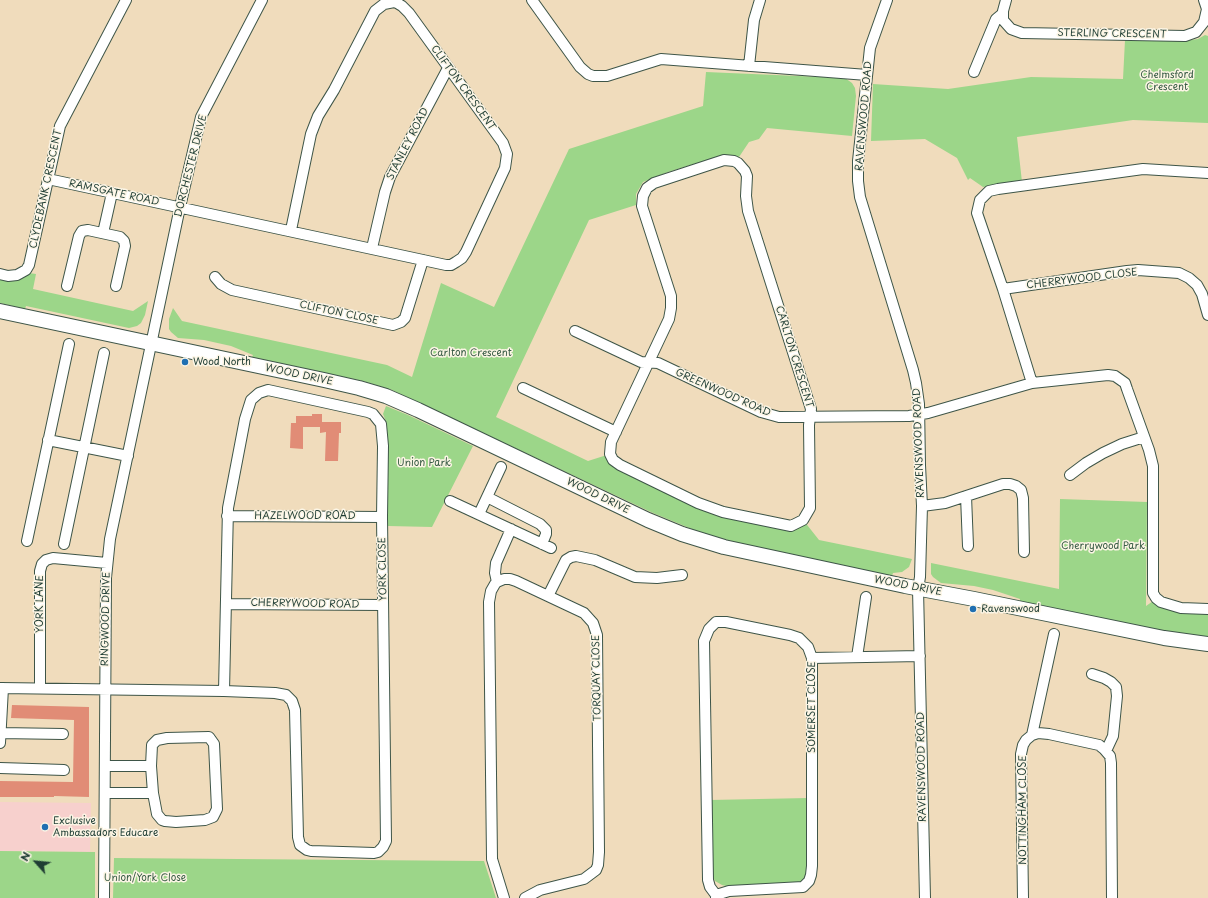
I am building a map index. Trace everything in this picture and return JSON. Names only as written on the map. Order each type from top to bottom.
[{"type":"street","name":"CLYDEBANK CRESCENT","points":[[0,274],[8,276],[17,275],[26,270],[29,265],[60,126],[126,0]]},
{"type":"street","name":"DORCHESTER DRIVE","points":[[152,344],[180,207],[201,118],[262,0]]},
{"type":"street","points":[[749,66],[754,20],[760,0]]},
{"type":"street","name":"RAVENSWOOD ROAD","points":[[887,0],[870,48],[858,161],[859,189],[916,383],[919,404],[922,506],[920,577],[918,589],[924,898]]},
{"type":"street","points":[[974,72],[996,19],[1002,14],[1006,0]]},
{"type":"street","name":"STERLING CRESCENT","points":[[1002,14],[1006,26],[1022,33],[1185,36],[1196,32],[1205,26],[1207,12],[1204,0]]},
{"type":"street","points":[[535,1],[580,67],[588,74],[593,76],[607,76],[661,59],[867,75]]},
{"type":"street","name":"CLIFTON CRESCENT","points":[[180,207],[451,265],[462,258],[505,168],[507,154],[503,143],[409,13],[402,6],[394,2],[384,4],[375,11],[334,90],[318,116],[311,134],[291,230]]},
{"type":"street","name":"STANLEY ROAD","points":[[372,248],[390,176],[448,68]]},
{"type":"street","name":"CARLTON CRESCENT","points":[[724,160],[734,161],[742,167],[747,176],[746,196],[748,211],[811,408],[810,418],[810,508],[803,520],[790,526],[712,509],[620,465],[613,460],[610,454],[611,442],[669,319],[671,302],[670,296],[642,206],[645,191],[654,183],[724,160]]},
{"type":"street","points":[[1032,383],[1003,289],[977,213],[980,200],[990,191],[1143,169],[1208,173]]},
{"type":"street","name":"RAMSGATE ROAD","points":[[48,179],[180,207]]},
{"type":"street","points":[[103,233],[112,192]]},
{"type":"street","points":[[68,286],[80,233],[88,230],[123,239],[125,244],[116,286]]},
{"type":"street","name":"CLIFTON CLOSE","points":[[215,277],[221,284],[232,290],[393,325],[405,318],[424,260]]},
{"type":"street","name":"CHERRYWOOD CLOSE","points":[[1003,289],[1138,270],[1179,274],[1189,278],[1197,285],[1202,294],[1208,315]]},
{"type":"street","name":"WOOD DRIVE","points":[[0,311],[338,383],[386,396],[648,520],[682,534],[739,551],[918,589],[961,596],[1164,638],[1208,644]]},
{"type":"street","name":"GREENWOOD ROAD","points":[[575,331],[641,362],[658,363],[769,415],[779,417],[810,418],[928,413],[1032,383],[1108,375],[1120,378],[1125,383],[1144,437]]},
{"type":"street","points":[[27,541],[69,344]]},
{"type":"street","name":"RINGWOOD DRIVE","points":[[104,898],[107,563],[110,539],[152,344]]},
{"type":"street","points":[[64,544],[104,353]]},
{"type":"street","points":[[523,388],[616,432]]},
{"type":"street","name":"YORK CLOSE","points":[[1,688],[224,691],[281,694],[288,697],[294,705],[298,837],[300,845],[311,851],[378,852],[386,841],[382,517],[383,435],[378,418],[368,412],[268,390],[258,393],[251,400],[245,419],[227,516],[227,604],[224,691]]},
{"type":"street","points":[[1070,475],[1103,453],[1122,444],[1144,437],[1153,466],[1153,593],[1160,602],[1182,608],[1208,609]]},
{"type":"street","points":[[48,440],[128,456]]},
{"type":"street","points":[[479,514],[501,468]]},
{"type":"street","points":[[922,506],[945,504],[1003,484],[1016,486],[1021,490],[1023,498],[1024,552]]},
{"type":"street","points":[[966,496],[968,546]]},
{"type":"street","points":[[450,501],[546,546],[546,530],[540,524],[487,497]]},
{"type":"street","name":"HAZELWOOD ROAD","points":[[227,516],[382,517]]},
{"type":"street","points":[[504,898],[492,860],[489,602],[491,591],[498,582],[495,574],[496,562],[511,529]]},
{"type":"street","points":[[548,596],[566,560],[576,556],[595,560],[635,577],[657,578],[682,575]]},
{"type":"street","name":"YORK LANE","points":[[40,688],[40,571],[42,564],[46,560],[53,558],[107,563]]},
{"type":"street","name":"TORQUAY CLOSE","points":[[498,582],[504,579],[516,581],[584,613],[593,623],[597,635],[599,852],[597,867],[584,880],[540,890],[525,898]]},
{"type":"street","points":[[857,657],[866,596]]},
{"type":"street","name":"CHERRYWOOD ROAD","points":[[227,604],[384,605]]},
{"type":"street","name":"SOMERSET CLOSE","points":[[726,622],[799,638],[808,647],[812,658],[811,875],[809,881],[803,887],[730,892],[716,896],[710,888],[708,880],[704,641],[713,623],[726,622]]},
{"type":"street","points":[[1032,735],[1054,634]]},
{"type":"street","points":[[812,658],[920,656]]},
{"type":"street","points":[[1092,674],[1104,678],[1116,687],[1117,696],[1113,736],[1106,751]]},
{"type":"street","points":[[0,743],[1,688]]},
{"type":"street","points":[[0,733],[63,734]]},
{"type":"street","points":[[1032,735],[1038,733],[1049,734],[1099,745],[1110,756],[1112,898]]},
{"type":"street","name":"NOTTINGHAM CLOSE","points":[[1023,898],[1021,754],[1023,745],[1032,735]]},
{"type":"street","points":[[207,736],[211,739],[214,744],[217,809],[213,817],[205,820],[176,822],[162,820],[157,814],[153,793],[151,766],[152,745],[157,740],[207,736]]},
{"type":"street","points":[[105,766],[151,766]]},
{"type":"street","points":[[0,768],[64,770]]},
{"type":"street","points":[[104,793],[153,793]]},
{"type":"shaded area","name":"Exclusive Ambassadors Educare","points":[[0,802],[91,803],[90,852],[0,851]]},
{"type":"green space","name":"Chelmsford Crescent","points":[[1205,35],[1208,36],[1208,123],[1133,120],[1017,137],[1022,182],[983,187],[970,178],[968,180],[957,158],[925,139],[871,141],[873,84],[948,89],[1031,77],[1123,79],[1125,40],[1191,40],[1198,39]]},
{"type":"green space","name":"Carlton Crescent","points":[[706,72],[845,78],[852,83],[855,88],[856,96],[852,136],[767,128],[759,139],[749,142],[739,157],[723,155],[668,172],[643,182],[636,194],[636,205],[589,220],[496,417],[588,461],[610,454],[698,504],[791,527],[804,521],[819,540],[912,559],[909,567],[902,572],[893,573],[892,576],[767,550],[704,534],[653,513],[392,390],[363,381],[252,357],[253,355],[231,346],[204,340],[178,338],[169,329],[169,319],[173,308],[182,321],[387,365],[412,377],[441,283],[494,307],[569,149],[703,106]]},
{"type":"green space","points":[[29,273],[36,274],[33,289],[133,311],[148,301],[145,315],[141,323],[137,326],[129,328],[26,306],[25,309],[0,303],[0,279],[12,281],[17,280]]},
{"type":"green space","name":"Union Park","points":[[386,406],[473,446],[432,527],[388,526],[387,424],[383,414]]},
{"type":"green space","name":"Cherrywood Park","points":[[1060,499],[1147,502],[1146,606],[1156,599],[1208,609],[1208,637],[1184,635],[1020,602],[1020,599],[993,590],[974,586],[941,583],[931,574],[931,563],[1059,589]]},
{"type":"green space","points":[[808,798],[809,867],[805,879],[795,885],[726,886],[715,881],[712,874],[710,800]]},
{"type":"green space","points":[[0,851],[95,852],[95,898],[0,898]]},
{"type":"green space","name":"Union/York Close","points":[[114,858],[484,861],[496,898],[113,898]]},
{"type":"building","points":[[312,414],[322,414],[322,422],[341,422],[338,461],[325,461],[326,432],[320,433],[320,427],[303,427],[303,449],[290,448],[291,423],[296,423],[296,416],[312,416]]},
{"type":"building","points":[[12,705],[89,707],[89,797],[0,797],[0,781],[73,782],[74,720],[11,718]]},
{"type":"place","name":"Wood North","points":[[185,362]]},
{"type":"place","name":"Ravenswood","points":[[973,609]]},
{"type":"place","name":"Exclusive Ambassadors Educare","points":[[45,827]]}]
